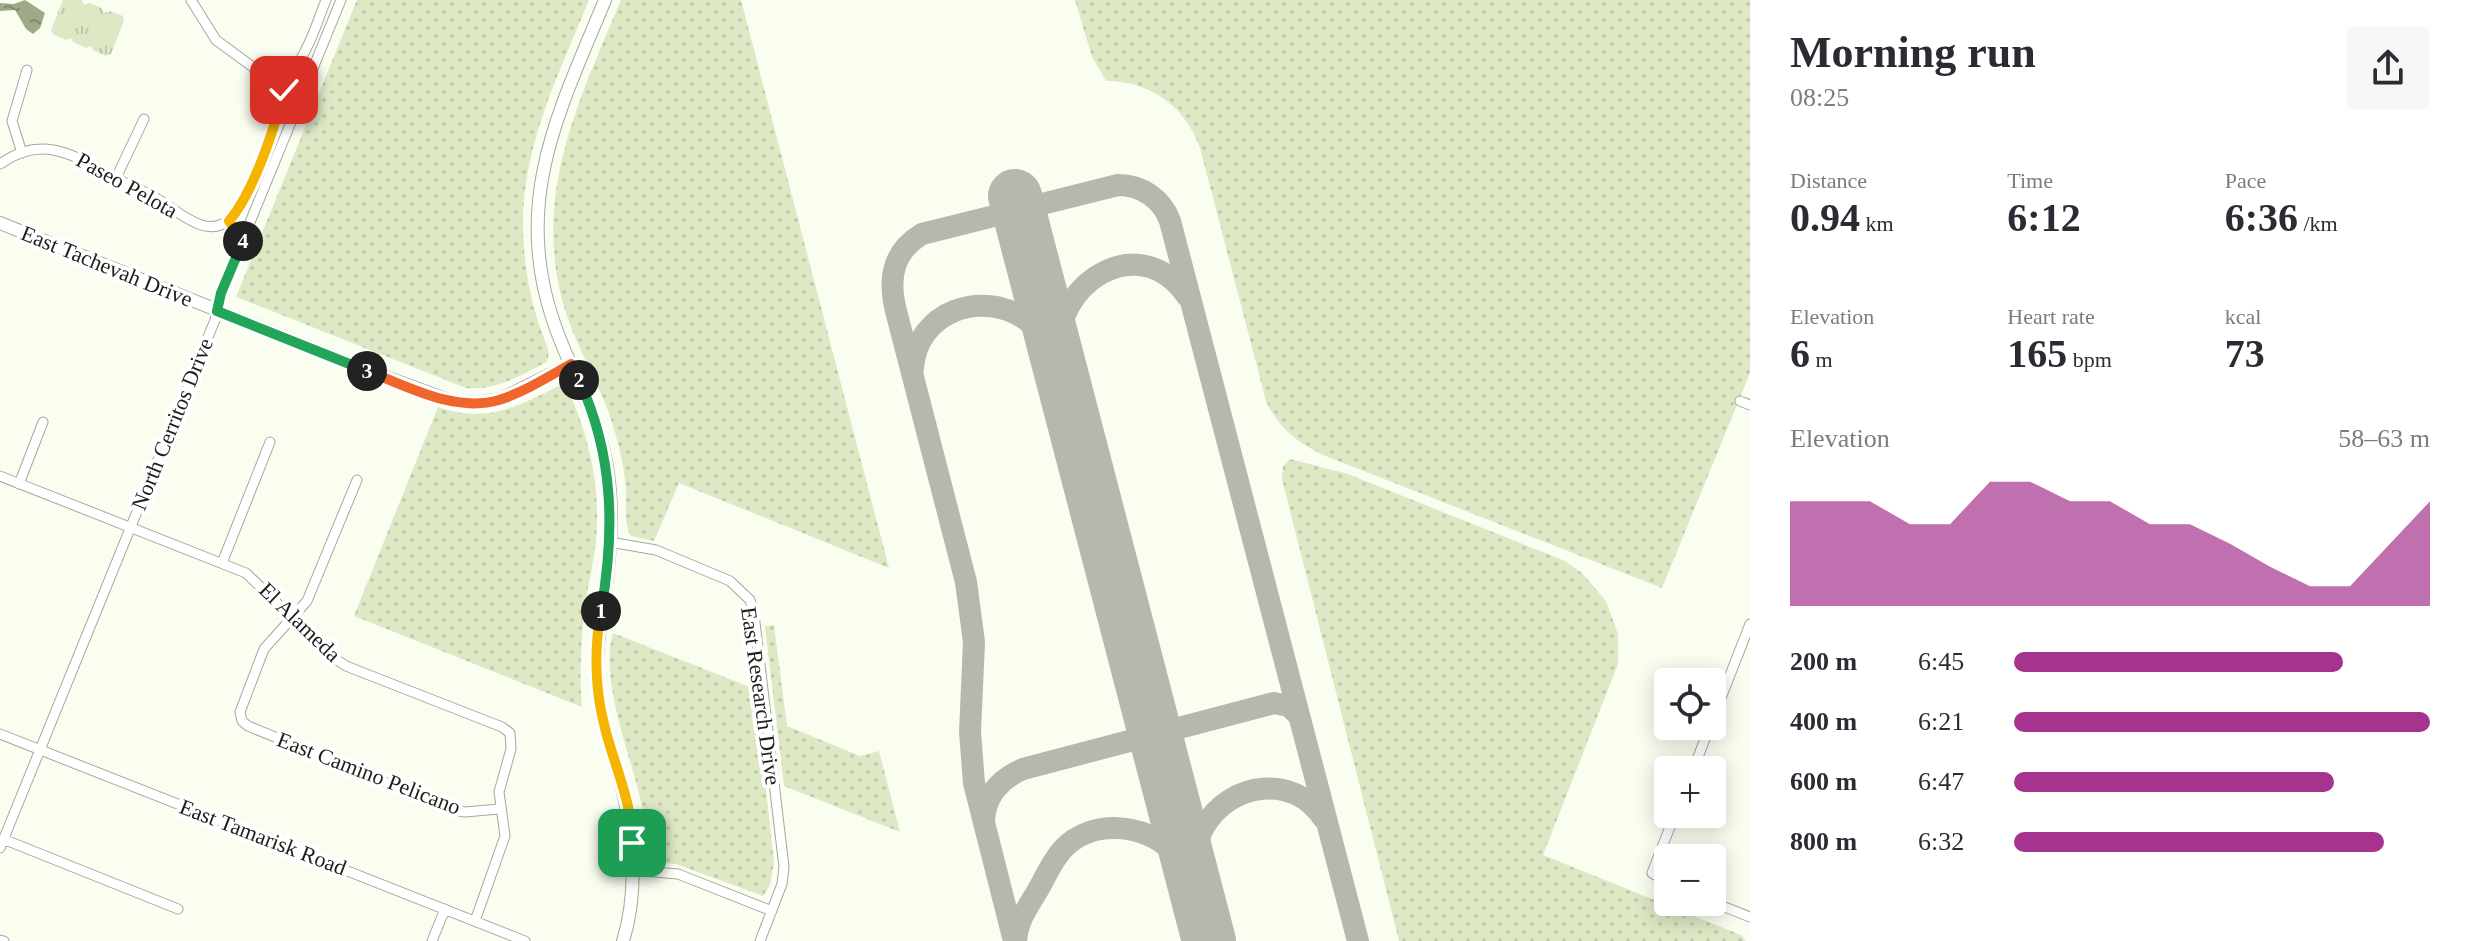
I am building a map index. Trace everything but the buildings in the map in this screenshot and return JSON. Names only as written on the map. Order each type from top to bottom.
[{"type":"street","points":[[191,0],[216,40],[284,90]]},
{"type":"street","points":[[243,240],[229,221],[239,210],[252,181],[284,90],[307,48],[326,0]]},
{"type":"street","name":"North Cerritos Drive","points":[[2,844],[341,0]]},
{"type":"street","points":[[605,0],[551,135],[538,202],[538,249],[552,319],[591,406],[605,453],[610,486],[610,542],[599,620],[598,692],[632,837],[629,909],[623,941]]},
{"type":"street","points":[[22,153],[12,121],[27,70]]},
{"type":"street","points":[[116,178],[144,119]]},
{"type":"street","name":"Paseo Pelota","points":[[0,164],[22,153],[57,150],[88,161],[156,197],[188,220],[207,227],[229,221]]},
{"type":"street","name":"East Tachevah Drive","points":[[0,223],[454,402],[501,399],[571,364]]},
{"type":"street","points":[[1740,401],[1750,405]]},
{"type":"street","points":[[19,484],[43,422]]},
{"type":"street","points":[[222,563],[270,442]]},
{"type":"street","name":"El Alameda","points":[[0,476],[254,578],[292,618],[346,666],[502,727],[510,733],[512,740],[499,792],[499,809]]},
{"type":"street","points":[[292,618],[307,601],[357,480]]},
{"type":"street","name":"East Research Drive","points":[[610,542],[656,550],[728,580],[750,600],[784,867],[782,884],[760,941]]},
{"type":"street","name":"East Camino Pelicano","points":[[292,618],[264,649],[240,712],[242,721],[453,810],[499,809]]},
{"type":"street","points":[[1726,685],[1750,624]]},
{"type":"street","name":"East Tamarisk Road","points":[[0,734],[525,941]]},
{"type":"street","points":[[475,921],[505,836],[499,809]]},
{"type":"street","points":[[2,844],[178,909]]},
{"type":"street","points":[[631,870],[678,874],[772,911]]},
{"type":"street","points":[[1726,908],[1750,917]]},
{"type":"street","points":[[432,941],[445,909]]},
{"type":"green space","points":[[63,0],[82,0],[84,5],[89,3],[102,8],[104,13],[110,11],[123,16],[124,21],[111,54],[106,56],[91,46],[86,48],[71,38],[66,40],[53,34],[51,30]]},
{"type":"green space","points":[[357,0],[589,0],[544,112],[528,170],[524,200],[526,269],[548,358],[547,362],[508,381],[488,387],[466,388],[236,297]]},
{"type":"green space","points":[[621,0],[741,0],[889,568],[679,483],[654,541],[631,536],[627,525],[626,488],[618,443],[604,400],[567,316],[557,274],[553,233],[563,154],[589,78]]},
{"type":"green space","points":[[1075,0],[1750,0],[1750,373],[1662,588],[1323,455],[1282,426],[1266,401],[1200,148],[1193,133],[1175,108],[1151,91],[1122,82],[1106,81],[1092,57]]},
{"type":"green space","points":[[559,386],[568,389],[582,425],[592,463],[597,501],[596,540],[582,641],[582,707],[354,616],[438,407],[471,414],[500,411]]},
{"type":"green space","points":[[1290,459],[1348,474],[1565,561],[1582,573],[1606,601],[1618,634],[1618,664],[1543,855],[1654,900],[1654,916],[1694,916],[1741,935],[1746,941],[1399,941],[1282,479],[1283,466]]},
{"type":"green space","points":[[774,625],[787,726],[860,756],[879,751],[900,832],[784,786],[765,626]]},
{"type":"green space","points":[[613,633],[755,689],[774,863],[770,885],[763,896],[676,864],[651,862],[644,841],[641,802],[613,694],[610,652]]},
{"type":"water","points":[[25,0],[45,13],[40,28],[33,34],[26,29],[15,10],[0,11],[0,3],[14,4]]},
{"type":"taxiway","points":[[1014,941],[974,783],[970,732],[974,642],[966,582],[896,311],[893,277],[904,249],[922,234],[1118,185],[1150,195],[1162,206],[1170,221],[1358,941]]},
{"type":"taxiway","points":[[1059,359],[1060,332],[1068,308],[1082,288],[1101,274],[1123,266],[1145,266],[1167,276],[1187,296]]},
{"type":"taxiway","points":[[913,369],[917,349],[926,332],[939,319],[973,306],[992,306],[1029,322],[1043,337],[1060,367]]},
{"type":"taxiway","points":[[984,821],[987,803],[995,789],[1023,769],[1274,703],[1289,706],[1299,716]]},
{"type":"taxiway","points":[[1195,882],[1198,840],[1215,812],[1229,800],[1262,789],[1279,789],[1295,794],[1323,818]]},
{"type":"taxiway","points":[[1016,941],[1024,914],[1056,857],[1089,832],[1118,828],[1147,835],[1176,855],[1195,887]]},
{"type":"runway","points":[[1015,196],[1209,941]]},
{"type":"route","points":[[284,90],[252,181],[239,210],[229,221],[243,240],[221,293],[217,311],[442,399],[466,404],[501,399],[571,364],[597,422],[608,470],[610,542],[596,665],[605,728],[620,779],[632,843]]}]
